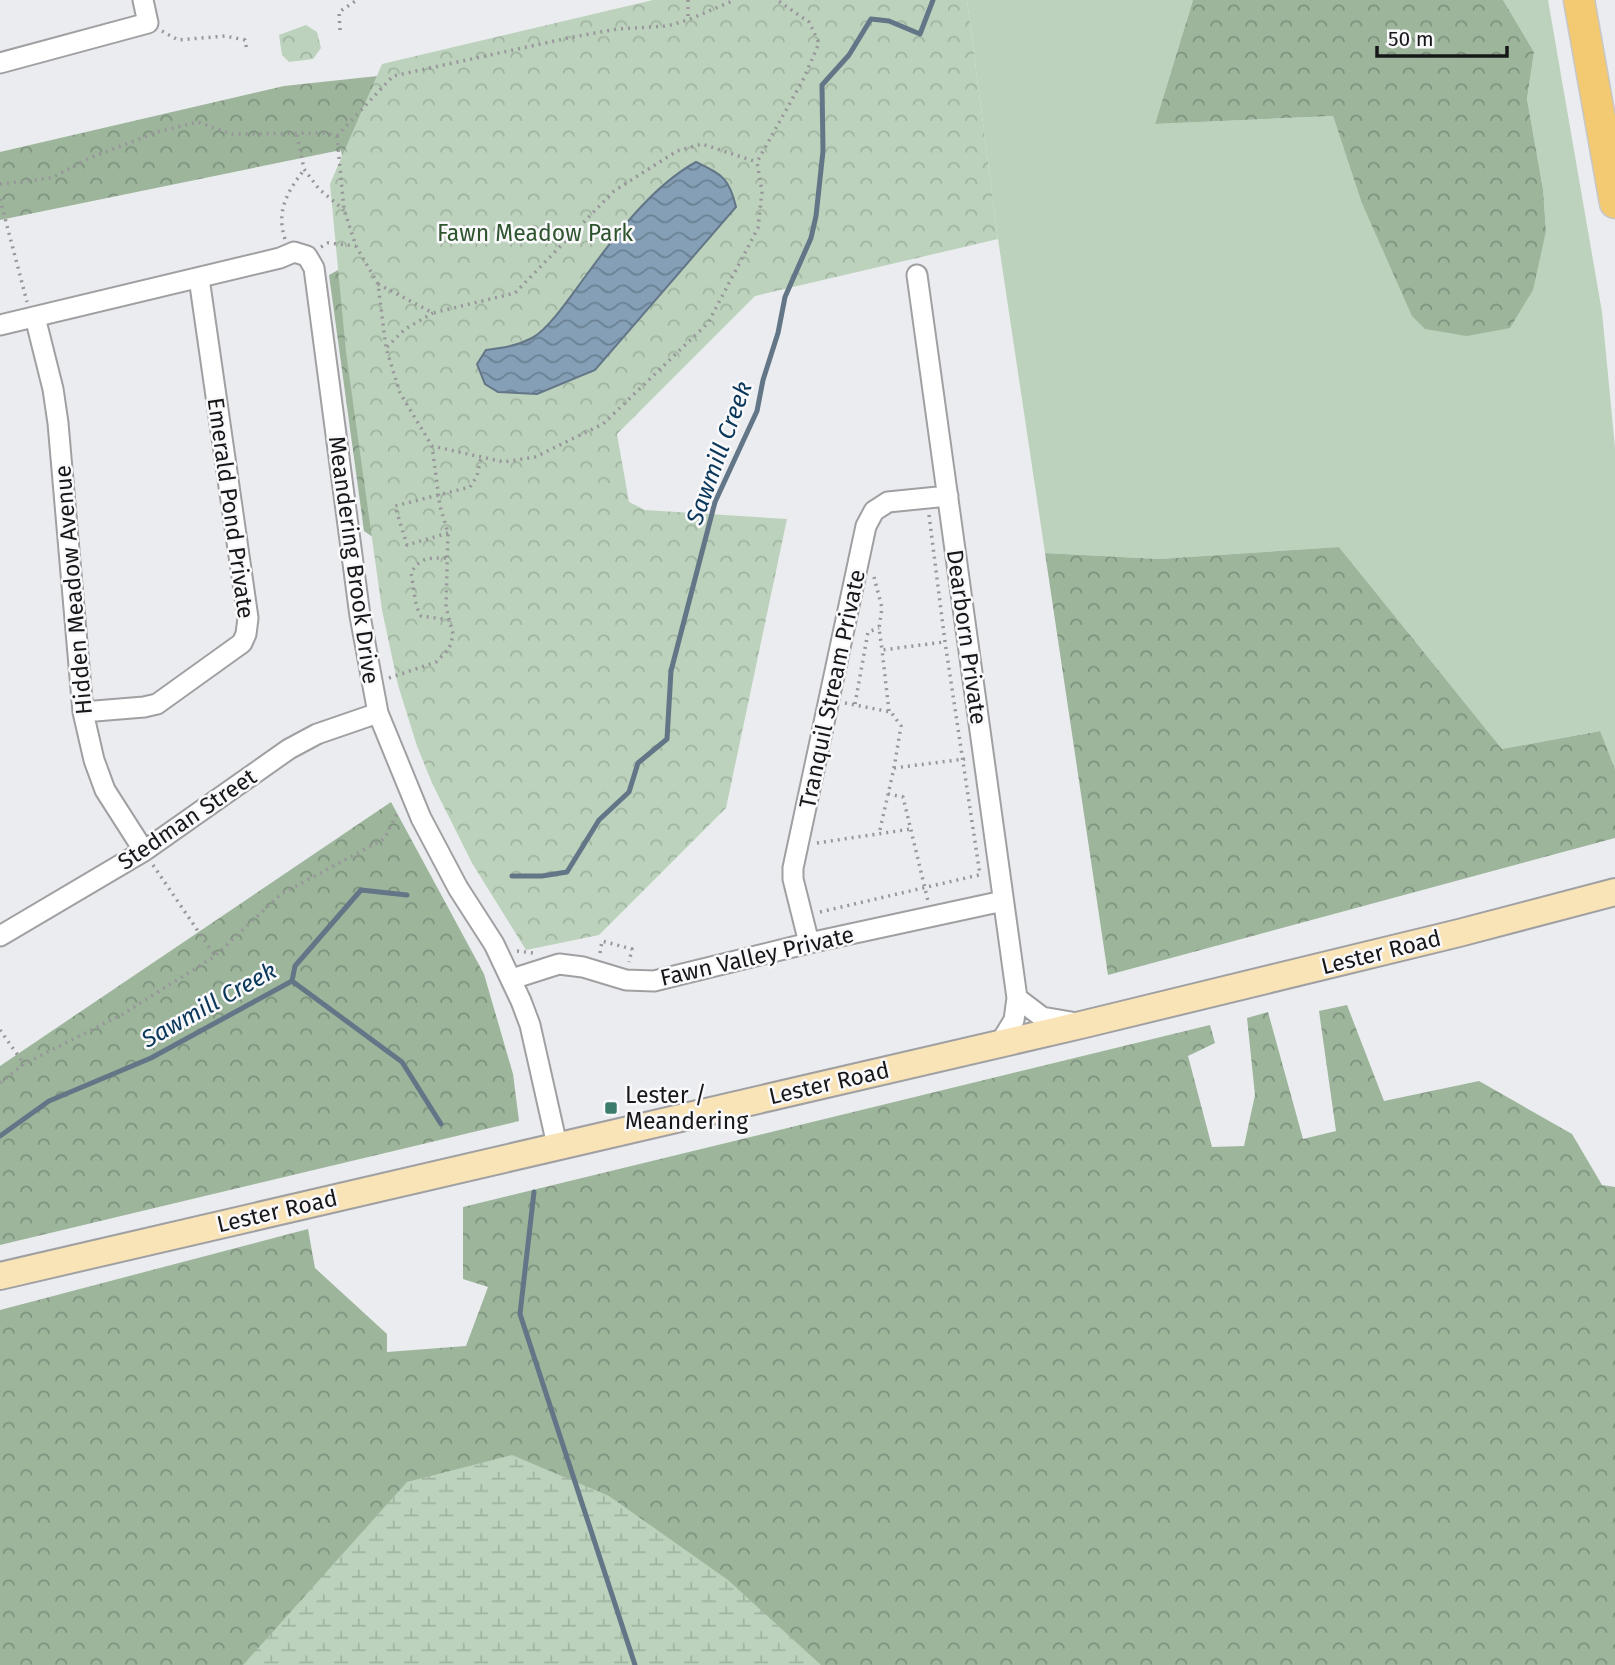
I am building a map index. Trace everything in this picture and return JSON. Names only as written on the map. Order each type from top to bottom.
[{"type":"main road","points":[[1579,0],[1615,203]]},
{"type":"main road","name":"Lester Road","points":[[0,1276],[1085,1024],[1460,933],[1615,892]]},
{"type":"street","points":[[0,63],[148,23],[143,0]]},
{"type":"street","points":[[0,325],[298,255]]},
{"type":"street","name":"Meandering Brook Drive","points":[[298,255],[314,268],[360,616],[378,713],[421,818],[458,888],[494,944],[512,979],[530,1025],[557,1145]]},
{"type":"street","name":"Dearborn Private","points":[[917,275],[938,497],[967,639],[983,757],[989,873],[1017,998],[1014,1020],[1000,1044]]},
{"type":"street","name":"Emerald Pond Private","points":[[83,712],[157,704],[234,649],[246,634],[248,618],[199,278]]},
{"type":"street","name":"Hidden Meadow Avenue","points":[[35,317],[53,389],[58,423],[83,712],[94,760],[105,790],[144,851]]},
{"type":"street","name":"Tranquil Stream Private","points":[[809,943],[793,879],[866,526],[874,512],[888,502],[938,497]]},
{"type":"street","name":"Stedman Street","points":[[0,936],[144,851],[289,749],[317,734],[378,713]]},
{"type":"street","name":"Fawn Valley Private","points":[[512,979],[559,964],[583,967],[626,980],[654,981],[809,943],[994,903]]},
{"type":"street","points":[[1017,998],[1042,1017],[1085,1024]]},
{"type":"path","points":[[340,30],[339,12],[357,0]]},
{"type":"path","points":[[688,0],[688,20]]},
{"type":"path","points":[[372,685],[436,662],[451,644],[453,634],[446,607],[448,533],[440,506],[432,446],[400,393],[387,348],[378,284],[356,246],[344,210],[337,136],[393,76],[573,37],[617,29],[667,26],[735,0]]},
{"type":"path","points":[[432,446],[504,462],[536,457],[603,424],[708,323],[758,228],[762,192],[757,162],[804,78],[819,43],[809,22],[777,0]]},
{"type":"path","points":[[148,23],[178,40],[225,36],[245,40],[247,51]]},
{"type":"path","points":[[0,184],[51,178],[90,158],[157,132],[198,122],[231,134],[325,133],[337,136]]},
{"type":"path","points":[[297,134],[304,169],[319,189],[344,210]]},
{"type":"path","points":[[387,348],[405,329],[433,313],[515,293],[614,191],[677,150],[702,144],[757,162]]},
{"type":"path","points":[[304,169],[288,191],[280,224],[298,255],[328,243],[356,246]]},
{"type":"path","points":[[0,200],[25,299],[35,317]]},
{"type":"path","points":[[378,284],[433,313]]},
{"type":"path","points":[[448,533],[407,545],[395,506],[470,487],[477,477],[481,458]]},
{"type":"path","points":[[938,497],[945,642],[963,759],[994,903]]},
{"type":"path","points":[[446,558],[424,558],[416,564],[411,573],[417,609],[421,616],[449,620]]},
{"type":"path","points":[[874,575],[883,608],[879,628],[889,711],[901,726],[878,834]]},
{"type":"path","points":[[855,705],[868,632],[879,628]]},
{"type":"path","points":[[882,650],[967,639]]},
{"type":"path","points":[[829,700],[889,711]]},
{"type":"path","points":[[894,768],[983,757]]},
{"type":"path","points":[[888,794],[903,797],[931,916]]},
{"type":"path","points":[[0,1083],[24,1064],[122,1014],[215,956],[281,894],[384,839],[398,815],[396,804]]},
{"type":"path","points":[[798,845],[911,829]]},
{"type":"path","points":[[144,851],[215,956]]},
{"type":"path","points":[[803,920],[814,913],[989,873]]},
{"type":"path","points":[[588,953],[600,955],[602,941],[632,949],[629,964],[636,965]]},
{"type":"path","points":[[517,951],[542,951]]},
{"type":"path","points":[[0,1030],[24,1064]]},
{"type":"green space","name":"Fawn Meadow Park","points":[[653,0],[967,0],[998,239],[755,296],[617,434],[629,502],[645,510],[787,519],[726,808],[599,935],[526,950],[472,863],[432,783],[398,685],[382,610],[346,352],[330,184],[382,64]]},
{"type":"green space","points":[[967,0],[1193,0],[1155,124],[1333,116],[1361,201],[1546,231],[1543,189],[1527,99],[1534,52],[1503,0],[1548,0],[1602,312],[1615,448],[1615,769],[1599,731],[1502,749],[1339,547],[1159,559],[1045,553],[998,239]]},
{"type":"green space","points":[[1193,0],[1503,0],[1534,52],[1527,99],[1543,189],[1546,231],[1533,290],[1510,328],[1467,336],[1425,329],[1412,316],[1361,201],[1333,116],[1155,124]]},
{"type":"green space","points":[[306,25],[317,32],[321,48],[313,59],[289,62],[282,55],[279,35]]},
{"type":"green space","points":[[387,75],[352,220],[341,150],[0,220],[0,152],[284,86]]},
{"type":"green space","points":[[340,269],[383,544],[364,531],[329,275]]},
{"type":"green space","points":[[1339,547],[1502,749],[1600,731],[1615,769],[1615,838],[1108,975],[1045,553],[1159,559]]},
{"type":"green space","points":[[391,802],[484,974],[513,1074],[519,1121],[0,1245],[0,1066]]},
{"type":"green space","points":[[1347,1005],[1384,1101],[1479,1081],[1572,1134],[1602,1185],[1615,1187],[1615,1665],[0,1665],[0,1310],[308,1229],[315,1268],[387,1334],[387,1352],[466,1346],[488,1287],[463,1279],[463,1207],[1210,1025],[1215,1043],[1188,1056],[1212,1147],[1244,1146],[1255,1095],[1247,1018],[1268,1012],[1303,1139],[1336,1131],[1319,1011]]},
{"type":"green space","points":[[512,1455],[609,1496],[728,1580],[821,1665],[243,1665],[407,1482]]},
{"type":"water","points":[[696,162],[723,178],[736,207],[595,370],[537,394],[498,392],[485,384],[477,364],[486,350],[526,341],[546,327],[635,213],[664,184]]},
{"type":"waterway","name":"Sawmill Creek","points":[[512,876],[542,876],[567,872],[599,820],[629,792],[638,763],[667,739],[671,671],[715,502],[757,411],[785,297],[811,238],[823,151],[822,85],[849,55],[871,19],[889,21],[920,34],[933,0]]},
{"type":"waterway","name":"Sawmill Creek","points":[[0,1136],[49,1101],[151,1058],[292,981],[295,966],[361,890],[407,895]]},
{"type":"waterway","points":[[292,981],[402,1062],[441,1124]]},
{"type":"waterway","points":[[534,1192],[520,1314],[635,1665]]},
{"type":"place","name":"Lester / Meandering","points":[[611,1108]]}]
